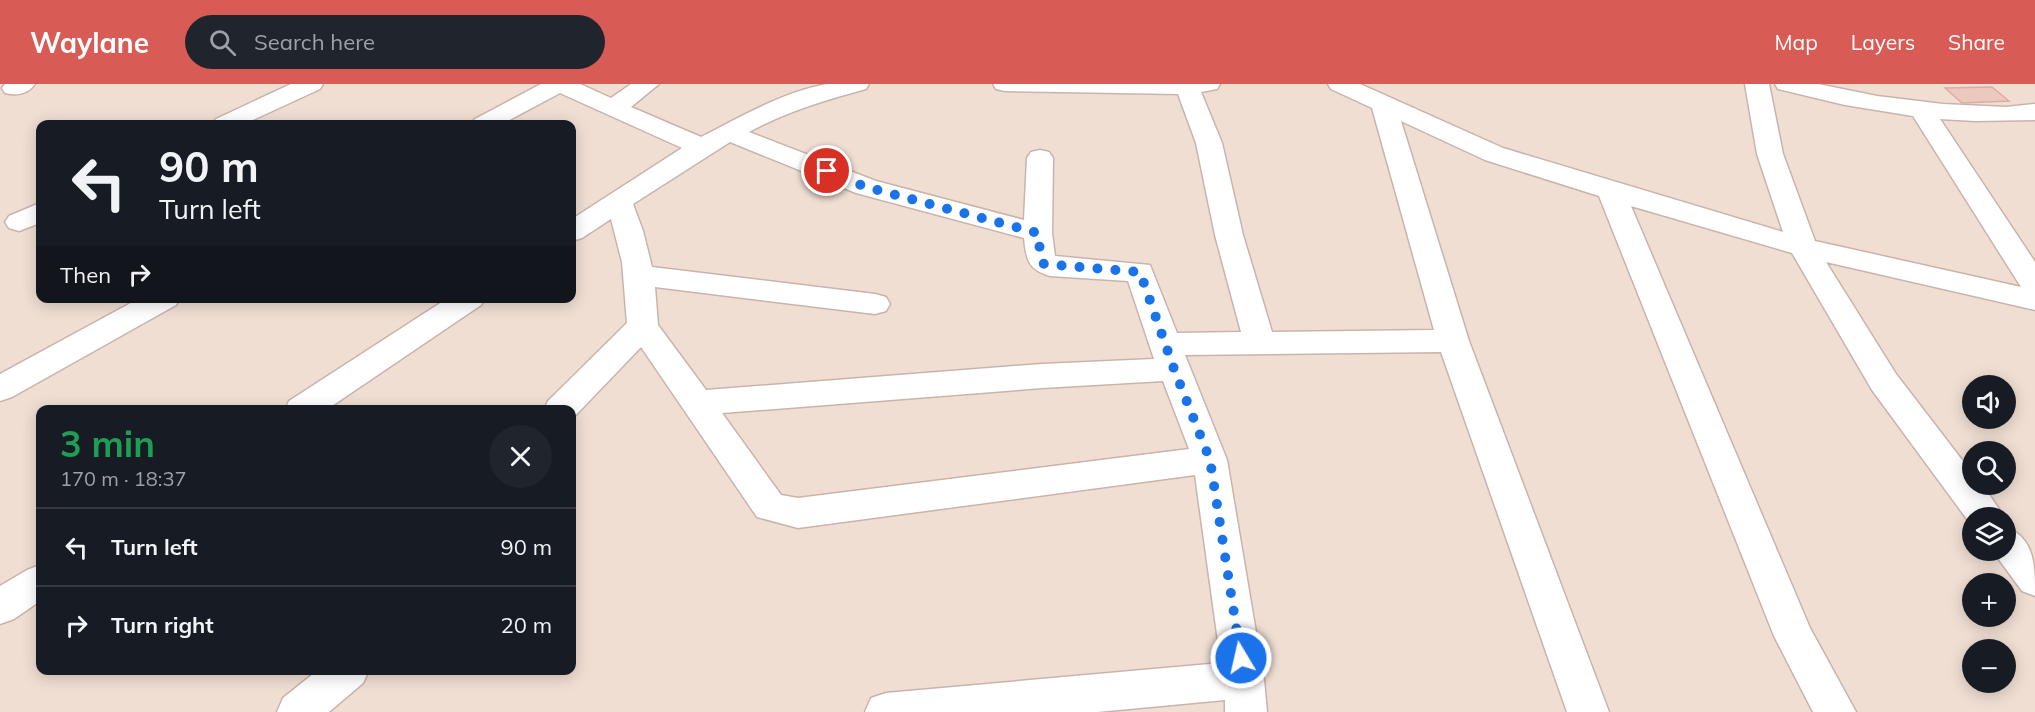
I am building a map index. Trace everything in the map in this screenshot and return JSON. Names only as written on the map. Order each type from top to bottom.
[{"type":"street","points":[[234,120],[311,84]]},
{"type":"street","points":[[492,120],[559,84],[701,147]]},
{"type":"street","points":[[613,108],[647,84]]},
{"type":"street","points":[[576,229],[701,147],[819,94],[857,84]]},
{"type":"street","points":[[1005,84],[1198,86],[1229,235],[1260,344]]},
{"type":"street","points":[[1340,84],[1494,154],[1611,191],[1803,247],[2035,300]]},
{"type":"street","points":[[1757,84],[1770,154],[1803,247],[1884,382],[1979,507]]},
{"type":"street","points":[[1787,84],[1827,94],[1920,108],[2032,115]]},
{"type":"street","points":[[1384,105],[1453,341],[1588,712]]},
{"type":"street","points":[[1920,108],[2035,285]]},
{"type":"street","points":[[729,133],[866,187],[1038,233]]},
{"type":"street","points":[[886,712],[1245,696],[1210,460],[1140,272],[1044,264],[1041,260],[1038,233],[1040,158]]},
{"type":"street","points":[[1611,191],[1794,636],[1835,712]]},
{"type":"street","points":[[618,201],[630,228],[643,326],[770,507],[798,513],[1210,460]]},
{"type":"street","points":[[638,275],[875,304]]},
{"type":"street","points":[[0,389],[156,303]]},
{"type":"street","points":[[309,405],[462,303]]},
{"type":"street","points":[[565,405],[643,326]]},
{"type":"street","points":[[697,403],[1042,376],[1260,344],[1453,341]]},
{"type":"street","points":[[2016,555],[2035,580]]},
{"type":"street","points":[[0,608],[36,584]]},
{"type":"street","points":[[298,712],[343,675]]},
{"type":"shaded area","points":[[0,84],[2035,84],[2035,712],[0,712]]},
{"type":"building","points":[[1992,87],[2009,101],[1962,103],[1945,88]]},
{"type":"route","points":[[827,171],[866,187],[1038,233],[1041,260],[1050,266],[1140,272],[1174,369],[1210,460],[1241,658]]}]
